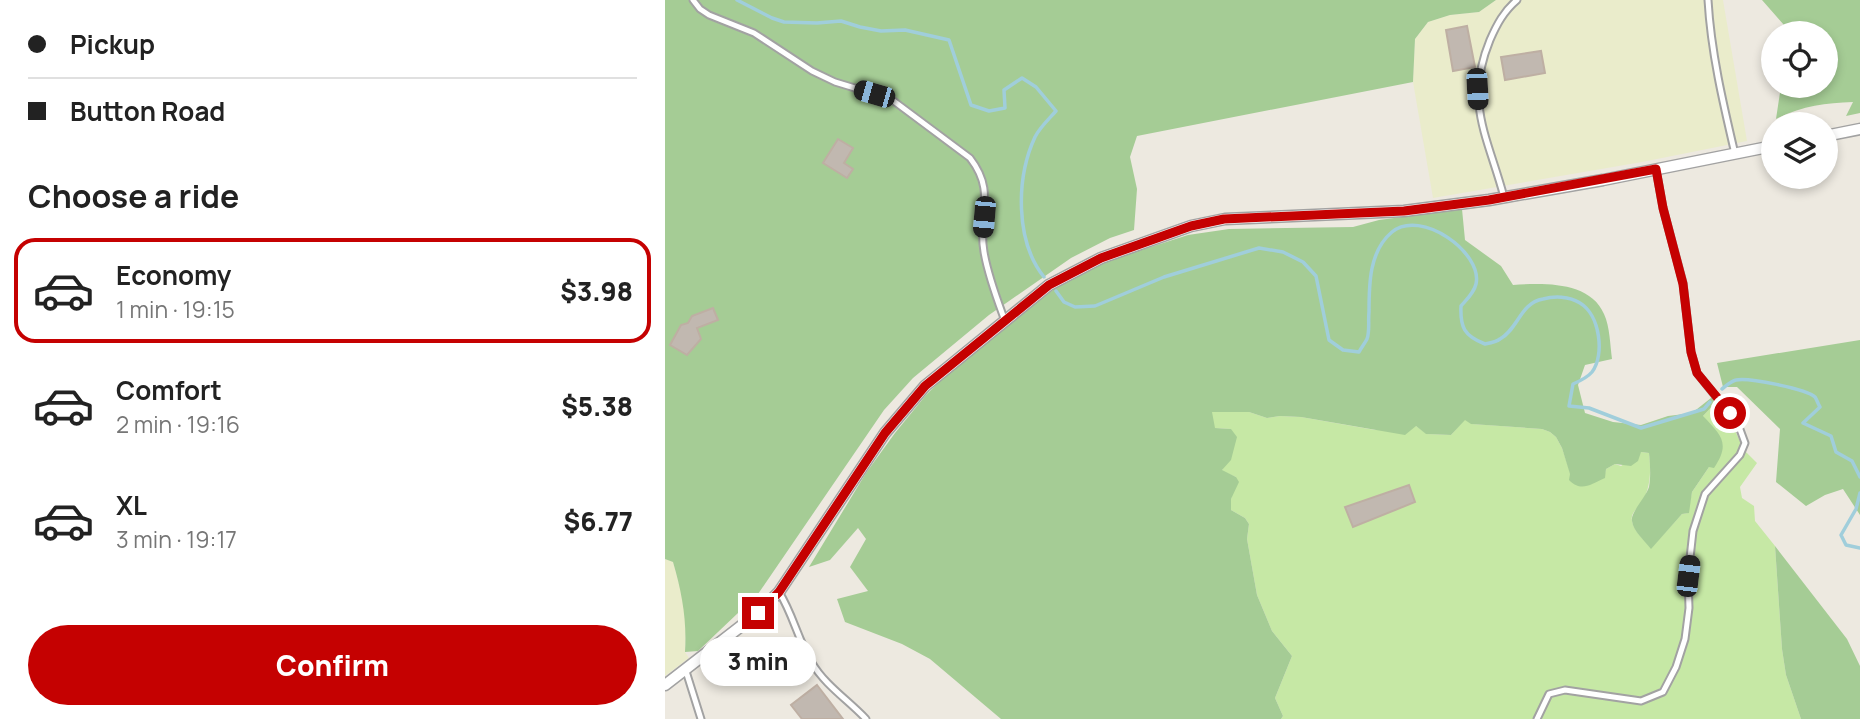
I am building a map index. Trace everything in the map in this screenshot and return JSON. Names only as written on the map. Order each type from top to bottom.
[{"type":"street","points":[[1838,133],[1860,129]]},
{"type":"street","points":[[665,685],[758,613],[779,592],[885,433],[925,386],[1049,285],[1101,258],[1191,226],[1246,217],[1404,211],[1504,197],[1761,148]]},
{"type":"lane","points":[[693,0],[709,15],[754,33],[812,71],[835,82],[891,99],[970,158],[980,170],[984,182],[984,253],[1005,321]]},
{"type":"lane","points":[[1504,197],[1482,127],[1477,89],[1480,68],[1498,21],[1517,0]]},
{"type":"lane","points":[[1708,0],[1715,64],[1735,153]]},
{"type":"lane","points":[[1537,719],[1549,694],[1565,690],[1641,701],[1663,692],[1676,667],[1685,639],[1693,531],[1705,494],[1740,455],[1745,443],[1738,424],[1697,373],[1691,352],[1683,284],[1656,169]]},
{"type":"lane","points":[[779,592],[790,610],[812,664],[834,690],[866,719]]},
{"type":"lane","points":[[685,668],[701,719]]},
{"type":"green space","points":[[665,0],[1496,0],[1479,12],[1450,15],[1428,22],[1415,39],[1413,82],[1137,136],[1130,157],[1137,189],[1134,230],[1110,238],[1071,258],[989,315],[913,378],[884,410],[758,594],[698,651],[685,652],[679,585],[673,562],[665,559]]},
{"type":"green space","points":[[1496,0],[1723,0],[1747,141],[1433,198],[1413,82],[1415,39],[1428,22],[1450,15],[1479,12]]},
{"type":"green space","points":[[1762,0],[1860,0],[1860,113],[1846,116],[1853,102],[1823,104],[1794,112],[1777,112],[1779,98],[1838,98],[1838,21],[1780,21]]},
{"type":"green space","points":[[1462,209],[1465,240],[1501,266],[1513,285],[1565,286],[1588,295],[1604,314],[1609,330],[1612,359],[1585,365],[1578,385],[1585,413],[1613,422],[1641,425],[1668,416],[1692,413],[1711,398],[1720,398],[1703,416],[1722,440],[1719,459],[1714,468],[1709,467],[1692,492],[1689,513],[1682,514],[1651,549],[1632,521],[1633,514],[1649,487],[1649,453],[1641,452],[1638,461],[1631,466],[1615,464],[1606,469],[1605,478],[1590,485],[1578,486],[1569,480],[1570,474],[1556,437],[1542,429],[1471,424],[1465,420],[1451,435],[1426,434],[1416,426],[1405,435],[1301,417],[1267,418],[1249,412],[1212,412],[1215,428],[1231,429],[1237,437],[1231,460],[1222,470],[1236,477],[1239,482],[1231,499],[1231,510],[1245,518],[1249,524],[1247,539],[1257,595],[1272,631],[1292,656],[1275,698],[1283,716],[1281,719],[1001,719],[930,659],[902,644],[845,622],[837,599],[868,591],[850,567],[866,539],[858,528],[830,560],[809,567],[866,473],[926,395],[954,367],[1054,289],[1101,263],[1188,235],[1229,229],[1353,227],[1379,220]]},
{"type":"green space","points":[[1860,340],[1860,515],[1843,489],[1806,506],[1776,482],[1780,429],[1737,387],[1723,387],[1717,363]]},
{"type":"green space","points":[[1720,398],[1744,450],[1757,463],[1740,487],[1742,498],[1754,506],[1755,521],[1775,546],[1782,649],[1786,675],[1801,719],[1281,719],[1283,716],[1275,698],[1292,656],[1272,631],[1257,595],[1247,539],[1249,524],[1245,518],[1231,510],[1236,477],[1222,471],[1231,429],[1214,428],[1211,412],[1249,412],[1267,418],[1301,417],[1375,430],[1416,426],[1427,434],[1451,435],[1465,419],[1472,424],[1542,429],[1556,437],[1571,475],[1604,478],[1606,469],[1615,464],[1621,466],[1641,452],[1649,453],[1649,484],[1632,518],[1637,532],[1651,548],[1682,514],[1688,513],[1692,492],[1709,467],[1703,416]]},
{"type":"green space","points":[[1775,546],[1847,639],[1860,666],[1860,719],[1801,719],[1786,675],[1782,649]]},
{"type":"green space","points":[[665,559],[673,562],[683,598],[685,652],[689,658],[665,676]]},
{"type":"building","points":[[1467,26],[1475,67],[1453,71],[1446,30]]},
{"type":"building","points":[[1541,51],[1545,73],[1505,80],[1501,57]]},
{"type":"building","points":[[838,139],[853,148],[844,163],[853,169],[847,178],[823,163]]},
{"type":"building","points":[[713,308],[718,320],[697,328],[701,339],[687,355],[670,345],[681,325],[688,323],[692,316]]},
{"type":"building","points":[[1409,485],[1415,502],[1353,527],[1345,507]]},
{"type":"building","points":[[817,685],[843,719],[802,719],[791,705]]},
{"type":"waterway","points":[[737,0],[784,22],[841,21],[881,31],[905,30],[949,40],[971,105],[989,111],[1005,108],[1004,90],[1022,78],[1036,87],[1056,111],[1037,133],[1029,153],[1024,171],[1022,209],[1028,246],[1044,277]]},
{"type":"waterway","points":[[1056,291],[1064,302],[1075,307],[1095,306],[1164,277],[1259,248],[1283,252],[1303,262],[1316,276],[1329,340],[1343,350],[1359,352],[1368,336],[1370,280],[1379,249],[1392,232],[1404,226],[1418,226],[1447,237],[1470,259],[1476,272],[1476,284],[1461,306],[1461,320],[1468,334],[1478,341],[1485,344],[1498,340],[1535,301],[1566,298],[1587,309],[1596,326],[1598,356],[1592,372],[1573,384],[1569,406],[1589,408],[1641,428],[1704,409],[1710,402]]},
{"type":"waterway","points":[[1722,389],[1736,380],[1752,380],[1789,387],[1815,397],[1820,407],[1803,423],[1831,436],[1836,452],[1852,461],[1860,477]]},
{"type":"waterway","points":[[1860,493],[1856,509],[1841,535],[1846,545],[1860,548]]},
{"type":"route","points":[[758,613],[779,592],[885,433],[925,386],[1049,285],[1101,258],[1191,226],[1224,219],[1404,211],[1489,200],[1656,169],[1683,284],[1691,352],[1697,373],[1730,413]]}]
